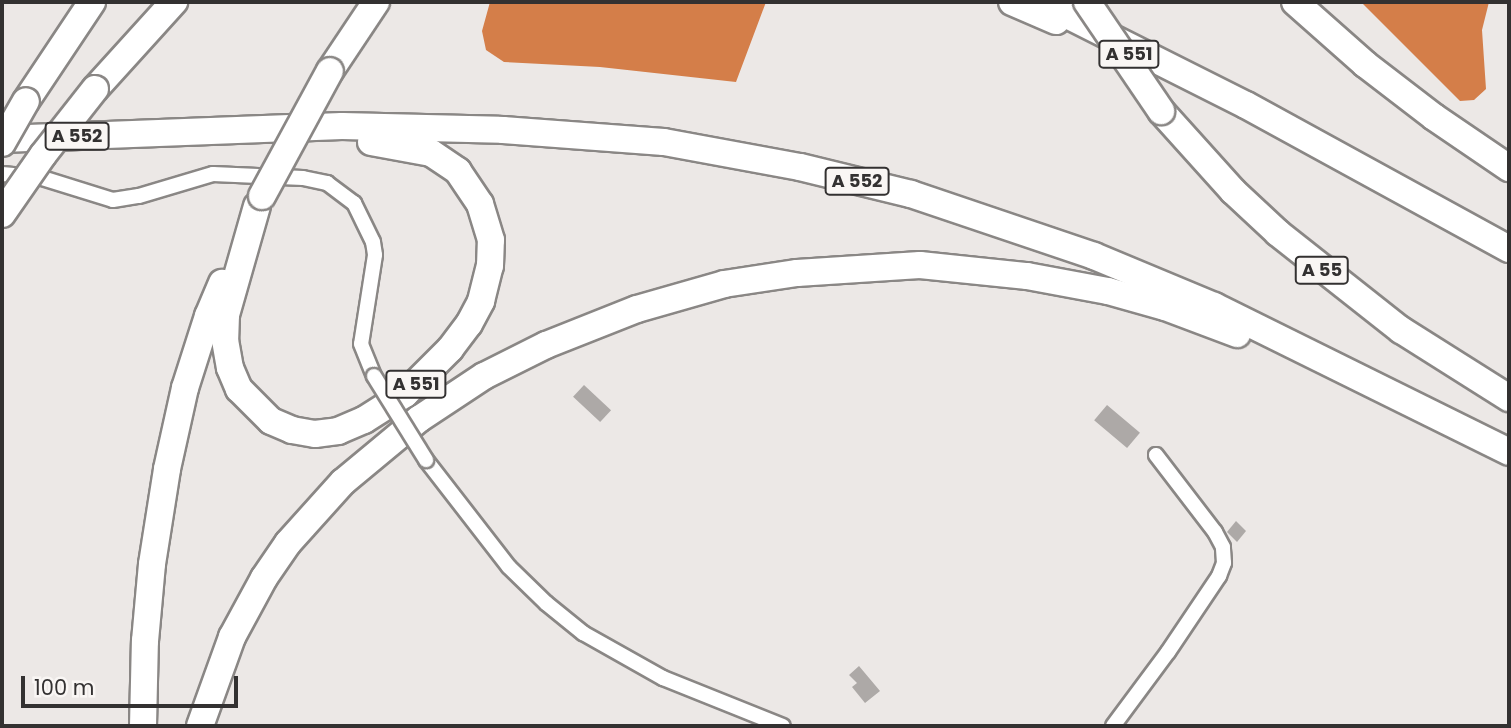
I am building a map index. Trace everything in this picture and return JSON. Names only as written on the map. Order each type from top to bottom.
[{"type":"highway","points":[[2,141],[92,2]]},
{"type":"highway","points":[[2,215],[43,155],[95,89],[174,2]]},
{"type":"highway","name":"A 551","points":[[144,726],[145,640],[152,564],[167,469],[185,388],[208,316],[259,202],[330,71],[376,2]]},
{"type":"highway","name":"A 551","points":[[1012,2],[1246,105]]},
{"type":"highway","points":[[1041,2],[1246,105],[1509,249]]},
{"type":"highway","name":"A 55","points":[[1087,2],[1161,111],[1224,182],[1278,233],[1401,330],[1509,398]]},
{"type":"highway","points":[[1295,2],[1365,64],[1434,117],[1509,168]]},
{"type":"highway","name":"A 552","points":[[2,141],[342,126],[503,130],[664,142],[800,167],[911,194],[1094,256],[1214,306],[1509,452]]},
{"type":"highway","name":"A 551","points":[[153,135],[384,142],[431,153],[457,171],[475,196],[488,223],[490,267],[481,301],[470,324],[450,349],[405,394],[384,409],[338,431],[315,434],[292,430],[271,421],[239,389],[229,368],[225,340],[230,296],[259,202]]},
{"type":"highway","name":"A 552","points":[[200,726],[232,637],[264,578],[288,543],[322,503],[381,449],[444,401],[484,376],[547,345],[637,309],[724,284],[797,273],[920,265],[1027,276],[1108,291],[1165,307],[1232,332],[1509,452]]},
{"type":"street","points":[[2,174],[38,177],[113,200],[139,196],[213,174],[303,178],[327,183],[354,203],[373,242],[375,255],[361,344],[374,376],[426,460],[509,567],[545,603],[583,634],[663,678],[783,726]]},
{"type":"street","points":[[1113,726],[1168,652],[1219,576],[1224,563],[1223,548],[1215,533],[1156,455]]},
{"type":"shaded area","points":[[490,2],[766,2],[736,82],[600,67],[504,62],[486,50],[482,31]]},
{"type":"shaded area","points":[[1361,2],[1489,2],[1482,30],[1486,89],[1474,100],[1460,101]]},
{"type":"building","points":[[584,385],[611,410],[600,422],[573,397]]},
{"type":"building","points":[[1107,405],[1140,433],[1127,448],[1094,420]]},
{"type":"building","points":[[1236,521],[1246,531],[1237,542],[1227,532]]},
{"type":"building","points":[[859,666],[880,691],[865,703],[852,687],[857,683],[849,675]]}]
